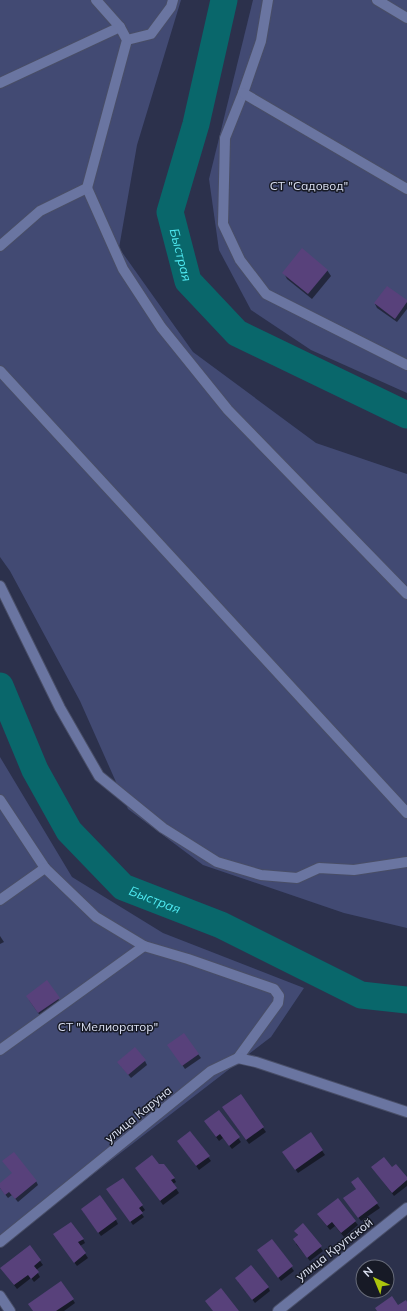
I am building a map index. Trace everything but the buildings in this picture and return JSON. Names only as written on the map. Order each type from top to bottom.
[{"type":"street","points":[[96,0],[120,27],[128,40],[87,188],[123,269],[161,327],[228,410],[407,594]]},
{"type":"street","points":[[128,40],[151,34],[171,7],[173,0]]},
{"type":"street","points":[[268,0],[261,41],[243,93],[225,138],[223,224],[240,260],[266,294],[407,365]]},
{"type":"street","points":[[377,0],[407,18]]},
{"type":"street","points":[[0,83],[120,27]]},
{"type":"street","points":[[243,93],[407,189]]},
{"type":"street","points":[[0,246],[40,211],[87,188]]},
{"type":"street","points":[[0,371],[407,812]]},
{"type":"street","points":[[0,586],[60,708],[99,776],[163,828],[217,862],[261,875],[297,878],[319,868],[354,870],[407,862]]},
{"type":"street","points":[[0,800],[44,868],[96,917],[144,946],[0,1050]]},
{"type":"street","points":[[0,900],[44,868]]},
{"type":"street","name":"улица Каруна","points":[[0,1242],[211,1071],[238,1058],[278,1003],[279,996],[274,989],[188,959],[144,946]]},
{"type":"street","points":[[238,1058],[256,1062],[407,1112]]},
{"type":"street","name":"улица Крупской","points":[[278,1311],[407,1208]]},
{"type":"street","points":[[0,1296],[10,1311]]},
{"type":"green space","points":[[0,0],[181,0],[137,145],[119,248],[193,352],[316,443],[407,474],[407,928],[344,913],[203,865],[128,809],[80,701],[10,571],[0,557]]},
{"type":"green space","name":"СТ \"Садовод\"","points":[[253,0],[407,0],[407,393],[311,350],[251,310],[219,250],[209,179]]},
{"type":"green space","name":"СТ \"Мелиоратор\"","points":[[0,757],[72,877],[163,933],[304,988],[271,1037],[0,1246]]},
{"type":"waterway","name":"Быстрая","points":[[224,0],[196,124],[170,212],[188,281],[237,333],[407,415]]},
{"type":"waterway","name":"Быстрая","points":[[0,686],[35,770],[69,831],[123,887],[221,925],[361,995],[407,1000]]}]
